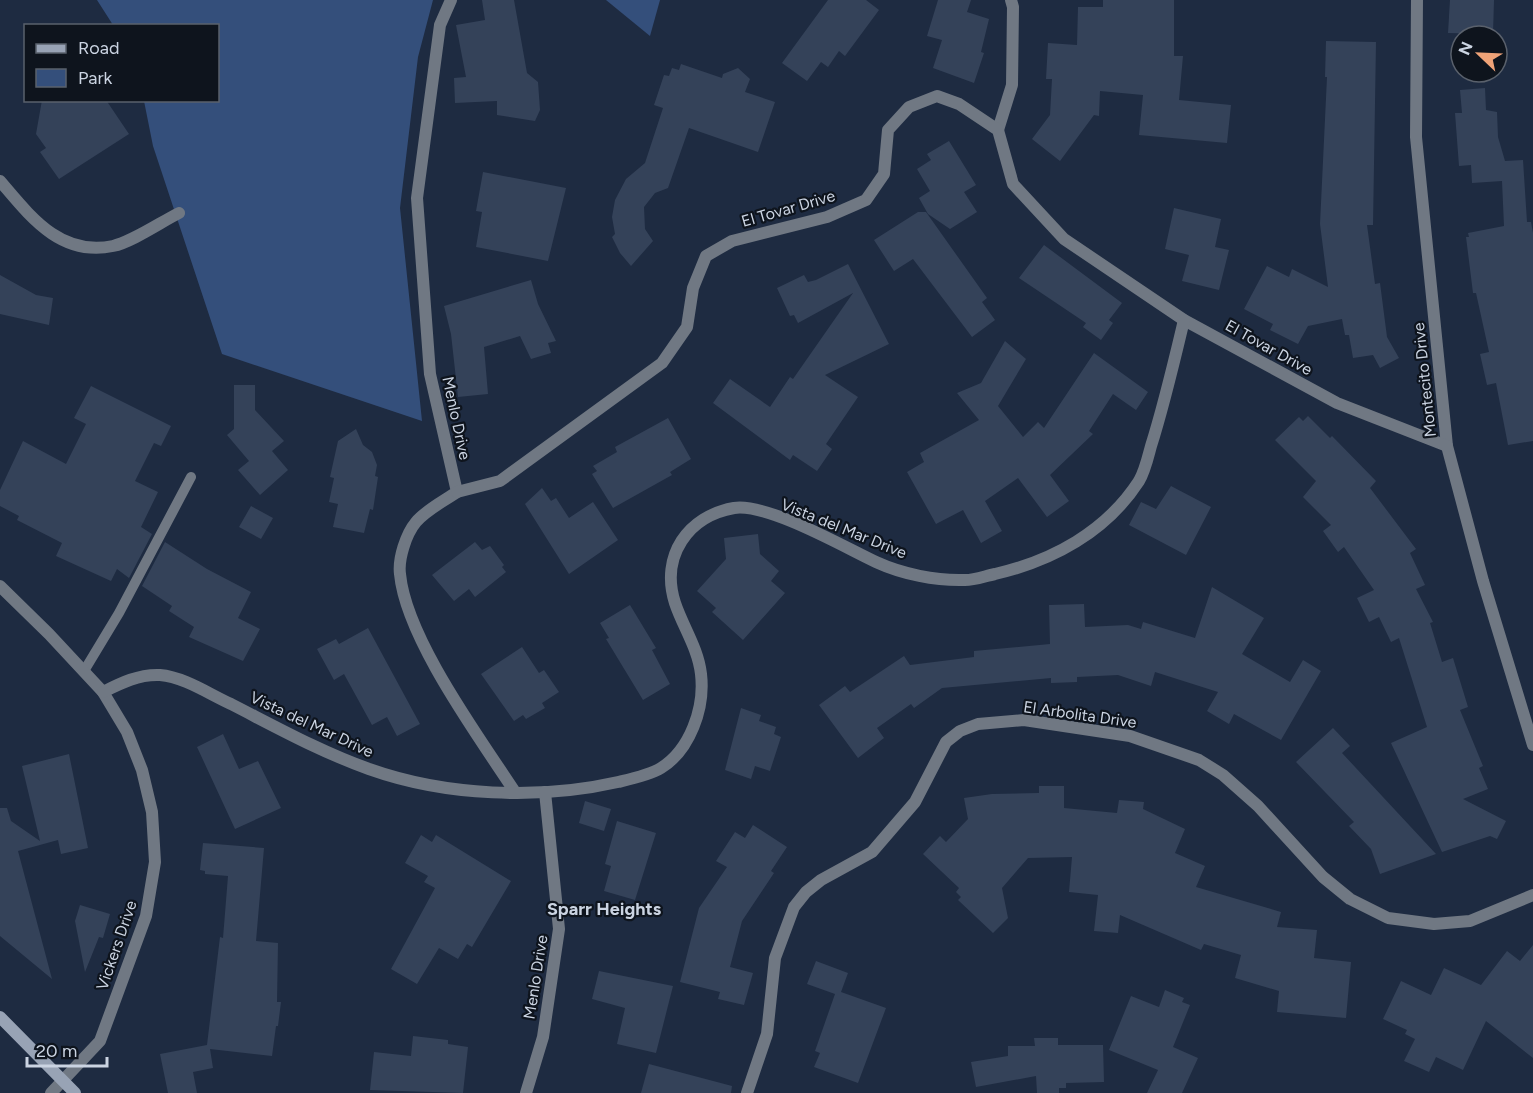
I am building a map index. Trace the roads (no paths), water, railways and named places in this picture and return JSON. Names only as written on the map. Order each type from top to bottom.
[{"type":"street","name":"Menlo Drive","points":[[451,0],[440,25],[417,198],[430,374],[457,492]]},
{"type":"street","points":[[998,130],[1012,85],[1013,7],[1011,0]]},
{"type":"street","name":"Montecito Drive","points":[[1417,0],[1416,137],[1447,446],[1486,593],[1533,745]]},
{"type":"street","name":"El Tovar Drive","points":[[457,492],[500,482],[662,363],[687,327],[693,288],[706,256],[732,241],[827,216],[866,200],[884,174],[888,130],[909,107],[937,96],[959,104],[998,130],[1014,184],[1064,239],[1184,320],[1337,403],[1447,446]]},
{"type":"street","points":[[0,181],[35,222],[51,235],[73,245],[114,246],[179,213]]},
{"type":"street","name":"Vista del Mar Drive","points":[[103,692],[129,679],[161,675],[191,685],[325,752],[372,770],[429,784],[480,791],[545,792],[618,782],[660,769],[686,746],[698,712],[701,676],[690,632],[674,601],[671,566],[681,537],[706,515],[740,507],[787,520],[879,563],[923,576],[967,580],[1016,569],[1062,551],[1108,519],[1140,479],[1184,320]]},
{"type":"street","points":[[457,492],[416,522],[404,545],[399,572],[409,614],[425,647],[470,723],[515,792]]},
{"type":"street","name":"Vickers Drive","points":[[0,586],[103,692],[127,732],[142,770],[152,812],[156,862],[146,916],[100,1041],[51,1093]]},
{"type":"street","name":"El Arbolita Drive","points":[[747,1093],[767,1034],[775,958],[794,907],[806,892],[821,880],[872,852],[915,802],[946,742],[960,731],[978,724],[1024,720],[1130,735],[1199,760],[1222,775],[1258,806],[1332,884],[1350,899],[1388,918],[1434,924],[1470,921],[1533,895]]},
{"type":"street","name":"Menlo Drive","points":[[526,1093],[543,1037],[559,929],[545,792]]},
{"type":"street","points":[[0,1017],[75,1093]]},
{"type":"lane","points":[[84,671],[119,614],[191,477]]},
{"type":"district","name":"Sparr Heights","points":[[604,909]]}]
